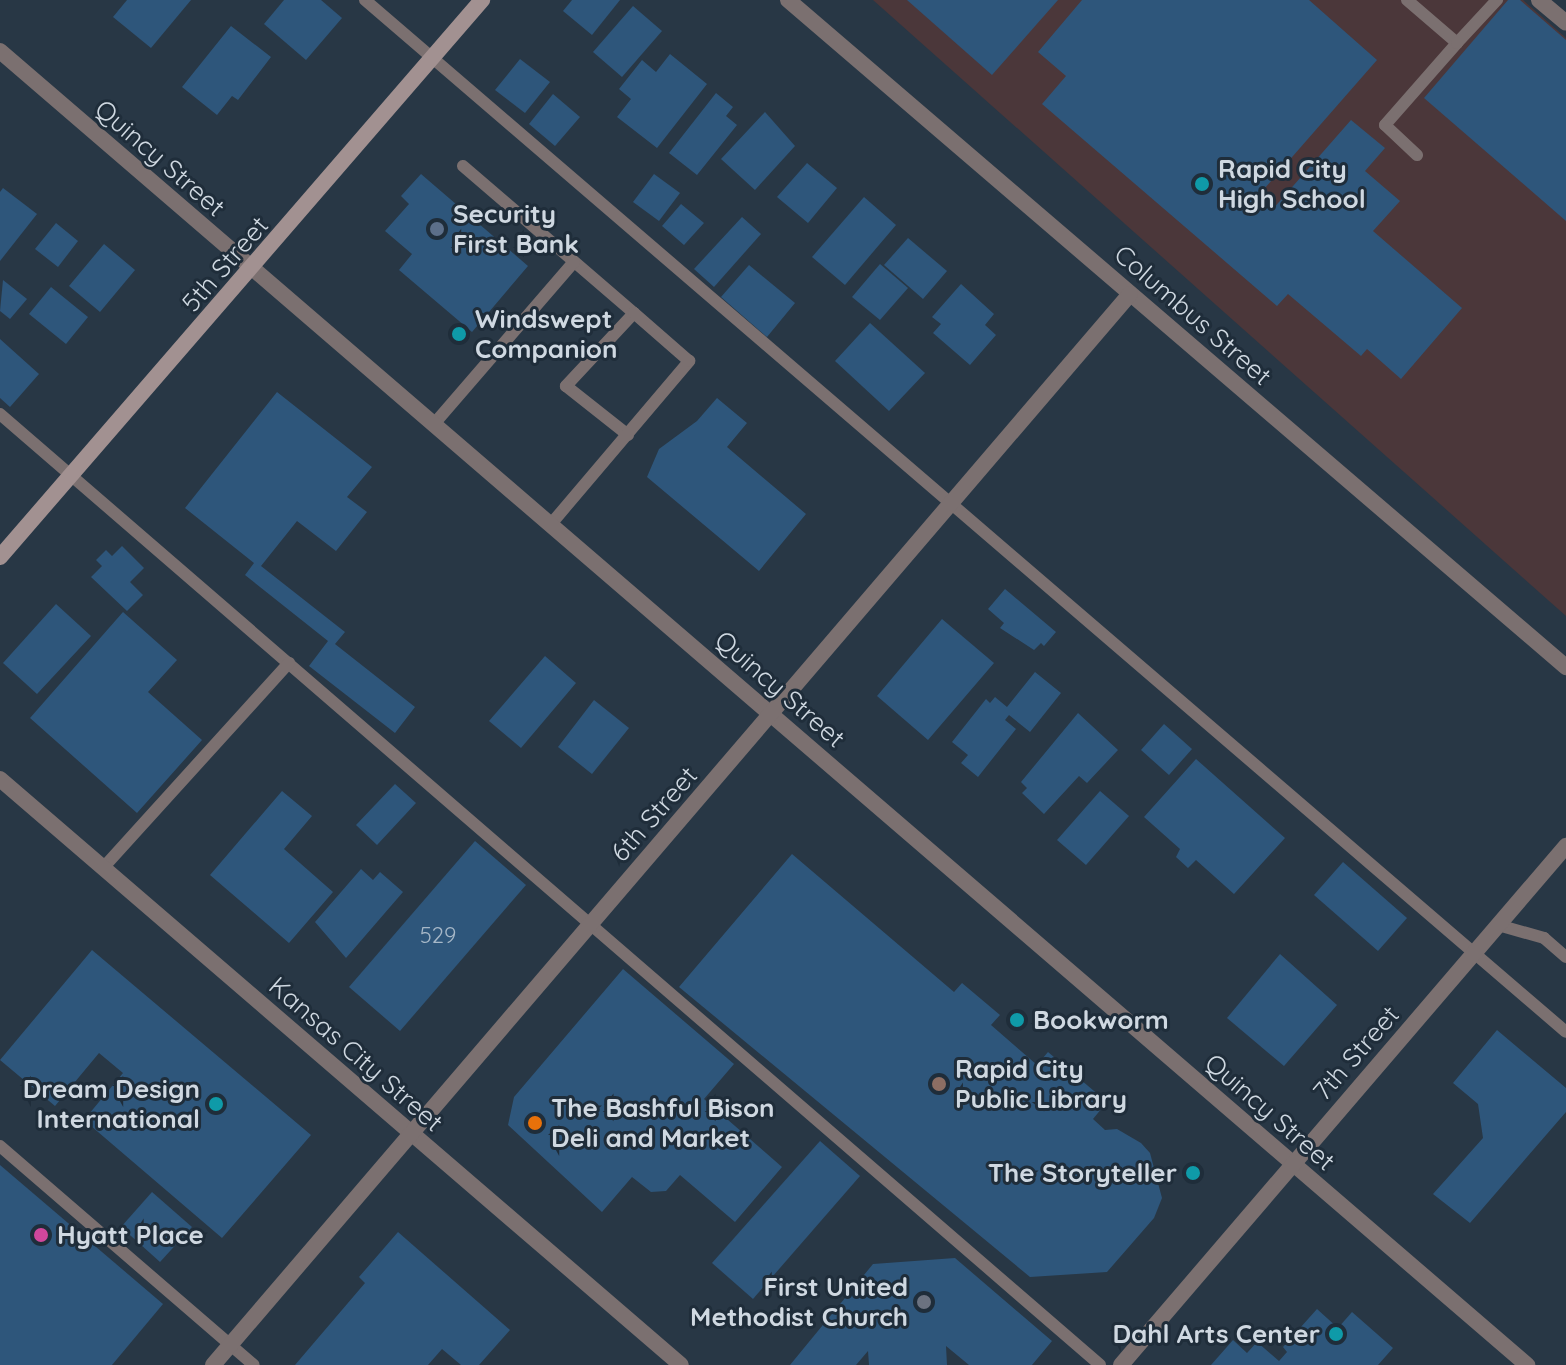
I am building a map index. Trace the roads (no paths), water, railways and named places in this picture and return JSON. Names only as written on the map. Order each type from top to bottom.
[{"type":"main road","name":"5th Street","points":[[0,557],[253,269],[482,0]]},
{"type":"street","name":"Columbus Street","points":[[788,0],[1566,667]]},
{"type":"street","points":[[1539,0],[1566,23]]},
{"type":"street","name":"Quincy Street","points":[[0,51],[1527,1365]]},
{"type":"street","name":"6th Street","points":[[213,1365],[1130,294]]},
{"type":"street","name":"Kansas City Street","points":[[0,779],[681,1365]]},
{"type":"street","name":"7th Street","points":[[1121,1365],[1566,846]]},
{"type":"lane","points":[[365,0],[1566,1032]]},
{"type":"lane","points":[[1407,0],[1457,43]]},
{"type":"lane","points":[[1417,155],[1385,125],[1497,0]]},
{"type":"lane","points":[[463,166],[689,361],[551,524]]},
{"type":"lane","points":[[434,424],[574,262]]},
{"type":"lane","points":[[628,435],[566,386],[634,313]]},
{"type":"lane","points":[[0,414],[1100,1365]]},
{"type":"lane","points":[[103,868],[289,663]]},
{"type":"lane","points":[[1498,925],[1544,938],[1566,957]]},
{"type":"lane","points":[[0,1146],[254,1365]]},
{"type":"place","name":"Rapid City High School","points":[[1202,184]]},
{"type":"place","name":"Security First Bank","points":[[437,229]]},
{"type":"place","name":"Windswept Companion","points":[[459,334]]},
{"type":"place","name":"Bookworm","points":[[1017,1020]]},
{"type":"place","name":"Rapid City Public Library","points":[[939,1084]]},
{"type":"place","name":"Dream Design International","points":[[216,1104]]},
{"type":"place","name":"The Bashful Bison Deli and Market","points":[[535,1123]]},
{"type":"place","name":"The Storyteller","points":[[1193,1173]]},
{"type":"place","name":"Hyatt Place","points":[[41,1235]]},
{"type":"place","name":"First United Methodist Church","points":[[924,1302]]},
{"type":"place","name":"Dahl Arts Center","points":[[1336,1334]]}]
